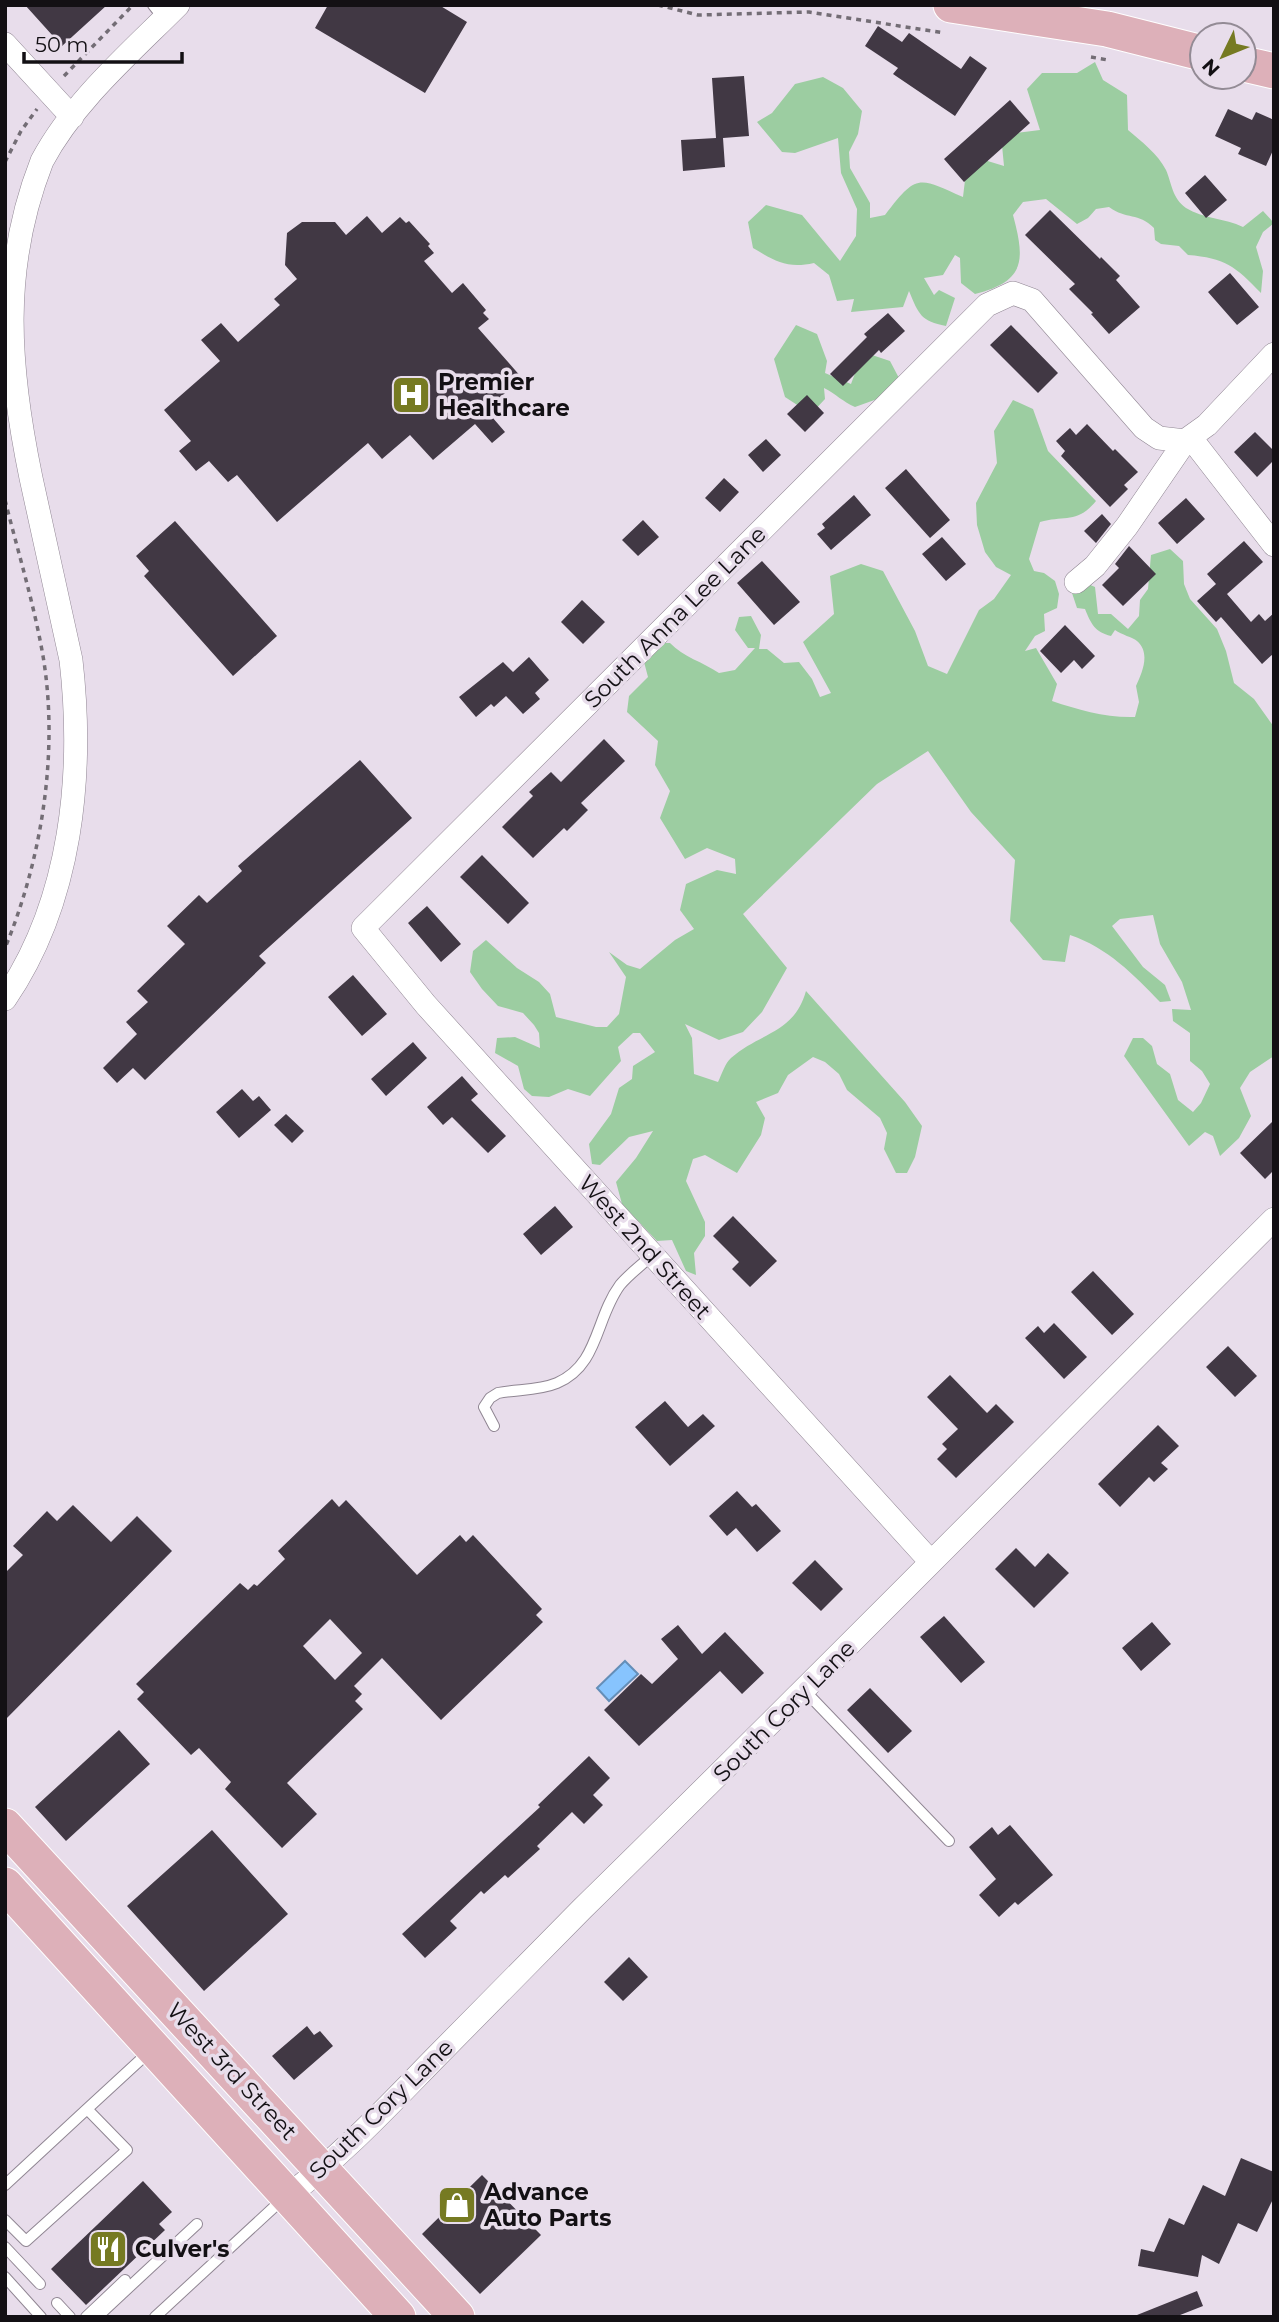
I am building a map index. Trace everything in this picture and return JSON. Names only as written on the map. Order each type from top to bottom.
[{"type":"main road","points":[[950,20],[1107,29],[1188,61]]},
{"type":"main road","name":"West 3rd Street","points":[[5,1826],[457,2317]]},
{"type":"main road","name":"West 3rd Street","points":[[5,1885],[398,2317]]},
{"type":"street","points":[[5,999],[32,952],[61,871],[74,794],[76,702],[71,660],[14,396],[5,322],[9,266],[29,189],[43,160],[72,117],[165,10]]},
{"type":"street","points":[[5,44],[72,117]]},
{"type":"street","name":"South Anna Lee Lane","points":[[363,928],[987,305],[1013,293],[1032,300],[1144,428],[1160,438],[1186,440]]},
{"type":"street","points":[[1076,582],[1095,566],[1128,526],[1186,440],[1207,425],[1274,354]]},
{"type":"street","points":[[1186,440],[1194,442],[1274,545]]},
{"type":"street","name":"West 2nd Street","points":[[363,928],[403,979],[930,1562]]},
{"type":"street","name":"South Cory Lane","points":[[287,2196],[323,2170],[510,1980],[805,1691],[930,1562],[1274,1219]]},
{"type":"lane","points":[[494,1426],[484,1407],[490,1398],[498,1393],[554,1384],[572,1376],[584,1364],[607,1307],[620,1286],[652,1255]]},
{"type":"lane","points":[[805,1691],[948,1841]]},
{"type":"lane","points":[[5,2185],[153,2048]]},
{"type":"lane","points":[[5,2220],[26,2241],[127,2150],[87,2109]]},
{"type":"lane","points":[[155,2317],[287,2196]]},
{"type":"lane","points":[[97,2317],[197,2224]]},
{"type":"lane","points":[[5,2247],[40,2284]]},
{"type":"lane","points":[[86,2317],[144,2264],[155,2263]]},
{"type":"lane","points":[[5,2277],[41,2317]]},
{"type":"lane","points":[[57,2302],[70,2317]]},
{"type":"path","points":[[659,5],[698,15],[809,12],[950,20]]},
{"type":"path","points":[[1081,55],[1108,60]]},
{"type":"path","points":[[5,500],[43,655],[47,722],[47,761],[40,832],[29,884],[5,948]]},
{"type":"green space","points":[[1095,62],[1103,80],[1127,95],[1128,130],[1163,164],[1181,204],[1200,214],[1243,227],[1263,211],[1274,223],[1263,232],[1256,247],[1263,271],[1261,293],[1244,276],[1221,261],[1188,255],[1179,246],[1161,244],[1155,240],[1154,228],[1143,220],[1121,214],[1109,207],[1096,209],[1088,218],[1077,224],[1046,199],[1023,202],[1013,215],[1020,256],[1018,267],[1004,282],[975,294],[961,283],[960,258],[955,255],[943,275],[924,278],[934,295],[939,290],[955,298],[946,326],[922,316],[909,291],[903,307],[851,312],[854,299],[837,301],[829,275],[814,263],[782,263],[753,248],[748,222],[766,205],[802,215],[840,261],[856,236],[857,209],[841,173],[838,138],[795,153],[782,152],[757,122],[772,113],[795,84],[823,77],[843,88],[862,111],[858,134],[849,152],[850,168],[870,203],[870,218],[885,215],[904,192],[919,183],[936,185],[963,197],[968,155],[1004,166],[1001,135],[1040,130],[1027,89],[1042,73],[1077,73]]},
{"type":"green space","points":[[796,325],[817,334],[827,361],[825,373],[851,384],[863,352],[890,361],[900,380],[880,398],[855,407],[824,388],[825,399],[811,414],[785,397],[774,359]]},
{"type":"green space","points":[[1013,400],[1033,409],[1048,451],[1096,501],[1077,516],[1040,522],[1029,559],[1034,571],[1044,573],[1055,581],[1059,594],[1057,608],[1044,614],[1045,631],[1035,636],[1025,651],[1036,648],[1057,684],[1052,701],[1103,715],[1135,717],[1139,702],[1136,686],[1144,663],[1144,651],[1135,640],[1115,630],[1111,636],[1097,630],[1085,609],[1077,608],[1072,593],[1079,586],[1088,584],[1095,587],[1098,614],[1111,614],[1128,629],[1139,616],[1140,600],[1148,589],[1151,555],[1170,549],[1183,561],[1184,584],[1190,599],[1217,629],[1234,683],[1254,699],[1274,727],[1274,1056],[1250,1072],[1240,1088],[1251,1116],[1239,1138],[1220,1156],[1213,1136],[1205,1132],[1189,1146],[1124,1056],[1133,1038],[1143,1038],[1152,1046],[1157,1064],[1170,1074],[1178,1100],[1193,1112],[1201,1103],[1210,1084],[1202,1071],[1190,1061],[1190,1033],[1173,1021],[1172,1009],[1191,1010],[1182,982],[1160,944],[1153,915],[1120,919],[1112,926],[1143,967],[1165,985],[1171,1001],[1160,1002],[1130,972],[1108,955],[1070,935],[1065,962],[1043,960],[1010,921],[1015,860],[971,812],[928,751],[877,784],[743,914],[787,968],[762,1012],[743,1032],[719,1040],[685,1024],[692,1038],[694,1074],[718,1082],[731,1058],[775,1031],[793,1016],[806,991],[905,1102],[922,1126],[915,1157],[907,1173],[896,1173],[884,1149],[887,1133],[880,1118],[847,1090],[839,1074],[825,1062],[813,1057],[788,1075],[778,1093],[756,1102],[765,1118],[761,1135],[737,1173],[705,1155],[693,1159],[686,1181],[705,1222],[705,1236],[694,1253],[696,1275],[686,1271],[672,1240],[657,1241],[622,1204],[616,1182],[653,1131],[629,1137],[600,1165],[592,1164],[589,1144],[611,1114],[619,1088],[632,1079],[633,1066],[655,1052],[640,1033],[633,1033],[618,1047],[621,1061],[590,1096],[568,1089],[549,1097],[532,1096],[524,1089],[518,1066],[495,1053],[497,1038],[515,1037],[540,1048],[539,1033],[523,1013],[498,1006],[482,989],[470,972],[473,951],[486,940],[517,968],[539,982],[550,994],[556,1017],[596,1027],[607,1027],[619,1014],[626,977],[609,952],[627,965],[640,969],[675,940],[694,929],[680,910],[686,884],[717,870],[736,874],[735,859],[707,848],[685,859],[660,818],[670,791],[655,765],[658,741],[627,712],[629,696],[648,677],[639,643],[670,643],[719,673],[735,670],[755,648],[748,648],[735,630],[739,617],[751,616],[761,635],[759,649],[767,649],[784,663],[799,662],[812,679],[820,697],[831,693],[803,642],[834,614],[830,576],[861,564],[883,571],[915,631],[928,666],[947,674],[979,610],[994,599],[1011,575],[996,567],[985,552],[977,525],[976,503],[997,463],[994,431]]},
{"type":"water","points":[[625,1661],[638,1674],[609,1701],[597,1688]]},
{"type":"building","points":[[25,5],[107,5],[62,46]]},
{"type":"building","points":[[328,5],[439,5],[467,22],[425,93],[315,28]]},
{"type":"building","points":[[878,26],[902,42],[909,33],[961,69],[970,56],[987,68],[955,116],[893,74],[898,68],[865,46]]},
{"type":"building","points":[[744,76],[749,136],[723,138],[725,167],[683,171],[681,140],[716,138],[712,78]]},
{"type":"building","points":[[1010,100],[1030,123],[964,182],[944,159]]},
{"type":"building","points":[[1228,109],[1252,120],[1256,112],[1274,120],[1274,148],[1266,166],[1238,154],[1241,148],[1215,136]]},
{"type":"building","points":[[1205,175],[1227,200],[1206,218],[1185,193]]},
{"type":"building","points":[[1050,210],[1120,276],[1116,280],[1140,307],[1109,334],[1069,289],[1075,284],[1025,235]]},
{"type":"building","points":[[367,216],[382,233],[400,217],[406,223],[409,221],[430,244],[428,246],[434,253],[424,261],[452,293],[463,283],[486,310],[483,313],[489,319],[478,328],[522,378],[486,410],[505,432],[492,443],[475,424],[433,460],[410,435],[382,459],[368,443],[277,522],[237,475],[228,482],[209,461],[196,471],[179,451],[191,441],[164,410],[220,361],[201,340],[221,323],[238,342],[280,305],[274,299],[297,279],[285,265],[287,233],[302,222],[335,222],[346,235]]},
{"type":"building","points":[[1230,273],[1259,307],[1237,325],[1208,292]]},
{"type":"building","points":[[888,313],[905,331],[881,353],[879,350],[843,386],[830,374],[867,337],[864,334]]},
{"type":"building","points":[[1011,325],[1058,373],[1038,393],[990,345]]},
{"type":"building","points":[[807,395],[824,413],[805,432],[787,414]]},
{"type":"building","points":[[1087,424],[1138,472],[1124,485],[1128,489],[1110,507],[1061,456],[1065,451],[1056,441],[1070,428],[1076,435]]},
{"type":"building","points":[[1255,432],[1274,451],[1274,460],[1257,477],[1234,452]]},
{"type":"building","points":[[766,439],[781,455],[763,472],[748,455]]},
{"type":"building","points":[[906,469],[950,520],[930,538],[885,488]]},
{"type":"building","points":[[724,478],[739,492],[720,512],[705,498]]},
{"type":"building","points":[[854,495],[871,515],[831,550],[817,534],[825,528],[822,524]]},
{"type":"building","points":[[1186,498],[1205,519],[1177,544],[1158,523]]},
{"type":"building","points":[[1102,514],[1111,524],[1096,543],[1084,531]]},
{"type":"building","points":[[643,520],[659,537],[638,556],[622,540]]},
{"type":"building","points":[[175,521],[277,636],[233,676],[144,576],[149,571],[136,556]]},
{"type":"building","points":[[942,537],[966,564],[946,581],[922,554]]},
{"type":"building","points":[[1244,541],[1263,562],[1227,594],[1251,622],[1259,614],[1265,621],[1274,613],[1274,653],[1262,664],[1221,617],[1216,622],[1197,601],[1216,584],[1207,574]]},
{"type":"building","points":[[1129,546],[1156,574],[1123,606],[1102,585],[1119,568],[1115,564]]},
{"type":"building","points":[[762,561],[800,602],[774,625],[737,583]]},
{"type":"building","points":[[582,600],[605,622],[583,644],[561,622]]},
{"type":"building","points":[[1065,625],[1095,656],[1082,669],[1074,660],[1061,673],[1040,651]]},
{"type":"building","points":[[529,657],[549,680],[535,693],[540,699],[523,714],[506,696],[494,707],[491,704],[476,717],[459,697],[503,662],[513,672]]},
{"type":"building","points":[[604,739],[625,761],[581,803],[588,810],[567,831],[564,828],[533,858],[502,827],[533,796],[529,792],[551,772],[561,782]]},
{"type":"building","points":[[360,760],[412,818],[259,956],[266,963],[145,1080],[133,1068],[117,1083],[103,1068],[137,1034],[126,1022],[148,1002],[137,991],[185,944],[167,926],[199,895],[207,903],[242,871],[238,866]]},
{"type":"building","points":[[482,855],[529,903],[508,924],[460,877]]},
{"type":"building","points":[[427,906],[461,944],[441,962],[408,923]]},
{"type":"building","points":[[353,975],[387,1014],[362,1036],[328,997]]},
{"type":"building","points":[[413,1042],[427,1058],[386,1096],[371,1079]]},
{"type":"building","points":[[462,1076],[478,1094],[471,1100],[506,1136],[488,1153],[452,1117],[443,1125],[427,1107]]},
{"type":"building","points":[[242,1089],[253,1101],[259,1096],[271,1110],[239,1138],[216,1112]]},
{"type":"building","points":[[286,1114],[304,1131],[292,1143],[274,1125]]},
{"type":"building","points":[[1274,1120],[1274,1170],[1265,1179],[1240,1153]]},
{"type":"building","points":[[555,1206],[573,1227],[541,1255],[523,1234]]},
{"type":"building","points":[[733,1216],[777,1261],[750,1287],[732,1269],[739,1262],[713,1236]]},
{"type":"building","points":[[1093,1271],[1134,1314],[1112,1335],[1071,1292]]},
{"type":"building","points":[[1054,1323],[1087,1357],[1064,1379],[1025,1338],[1038,1326],[1044,1333]]},
{"type":"building","points":[[1228,1346],[1257,1376],[1235,1397],[1206,1367]]},
{"type":"building","points":[[950,1375],[987,1413],[996,1404],[1014,1422],[956,1478],[937,1459],[947,1449],[942,1444],[958,1429],[927,1397]]},
{"type":"building","points":[[665,1401],[688,1427],[703,1414],[715,1426],[670,1466],[635,1427]]},
{"type":"building","points":[[1158,1425],[1179,1446],[1161,1463],[1168,1469],[1154,1482],[1149,1477],[1120,1507],[1098,1484]]},
{"type":"building","points":[[737,1491],[752,1507],[756,1504],[781,1531],[757,1552],[736,1528],[727,1536],[709,1516]]},
{"type":"building","points":[[332,1499],[339,1507],[346,1500],[417,1575],[460,1535],[466,1542],[473,1535],[542,1609],[536,1615],[543,1622],[441,1720],[382,1658],[354,1686],[362,1694],[355,1701],[363,1709],[287,1783],[317,1814],[282,1848],[225,1789],[231,1782],[199,1748],[191,1755],[137,1699],[144,1692],[136,1684],[240,1583],[248,1590],[254,1584],[257,1586],[285,1559],[278,1551]],"holes":[[[330,1619],[362,1653],[335,1680],[303,1646]]]},
{"type":"building","points":[[73,1505],[111,1542],[137,1516],[172,1551],[5,1720],[5,1573],[23,1555],[13,1546],[47,1511],[57,1521]]},
{"type":"building","points":[[1016,1548],[1035,1567],[1048,1553],[1069,1573],[1034,1608],[995,1569]]},
{"type":"building","points":[[815,1560],[843,1589],[821,1611],[792,1583]]},
{"type":"building","points":[[944,1616],[985,1662],[961,1683],[920,1637]]},
{"type":"building","points":[[1152,1622],[1171,1644],[1141,1671],[1122,1648]]},
{"type":"building","points":[[678,1625],[702,1654],[725,1632],[764,1673],[742,1694],[720,1671],[639,1746],[604,1710],[641,1674],[652,1684],[678,1659],[661,1639]]},
{"type":"building","points":[[870,1688],[912,1731],[888,1753],[847,1710]]},
{"type":"building","points":[[119,1730],[150,1764],[66,1841],[35,1807]]},
{"type":"building","points":[[589,1756],[610,1778],[593,1795],[603,1805],[584,1824],[572,1812],[537,1846],[540,1849],[508,1878],[505,1875],[484,1894],[481,1891],[450,1921],[457,1928],[425,1958],[402,1934],[540,1807],[538,1805]]},
{"type":"building","points":[[1010,1825],[1053,1875],[1018,1905],[1015,1902],[999,1917],[979,1895],[996,1879],[969,1847],[992,1827],[998,1835]]},
{"type":"building","points":[[212,1830],[288,1914],[204,1991],[127,1906]]},
{"type":"building","points":[[629,1957],[648,1977],[623,2001],[604,1982]]},
{"type":"building","points":[[307,2026],[314,2035],[320,2031],[333,2046],[294,2080],[272,2056]]},
{"type":"building","points":[[1241,2158],[1274,2172],[1274,2197],[1257,2232],[1238,2223],[1219,2264],[1202,2255],[1198,2277],[1138,2266],[1141,2249],[1154,2252],[1169,2218],[1184,2225],[1203,2185],[1225,2196]]},
{"type":"building","points":[[482,2175],[541,2235],[480,2294],[422,2234]]},
{"type":"building","name":"Culver's","points":[[143,2181],[172,2212],[159,2224],[165,2230],[86,2305],[51,2269]]},
{"type":"building","points":[[1197,2291],[1203,2306],[1175,2317],[1132,2317]]},
{"type":"place","name":"Premier Healthcare","points":[[411,395]]},
{"type":"place","name":"Advance Auto Parts","points":[[457,2205]]},
{"type":"place","name":"Culver's","points":[[108,2249]]}]
